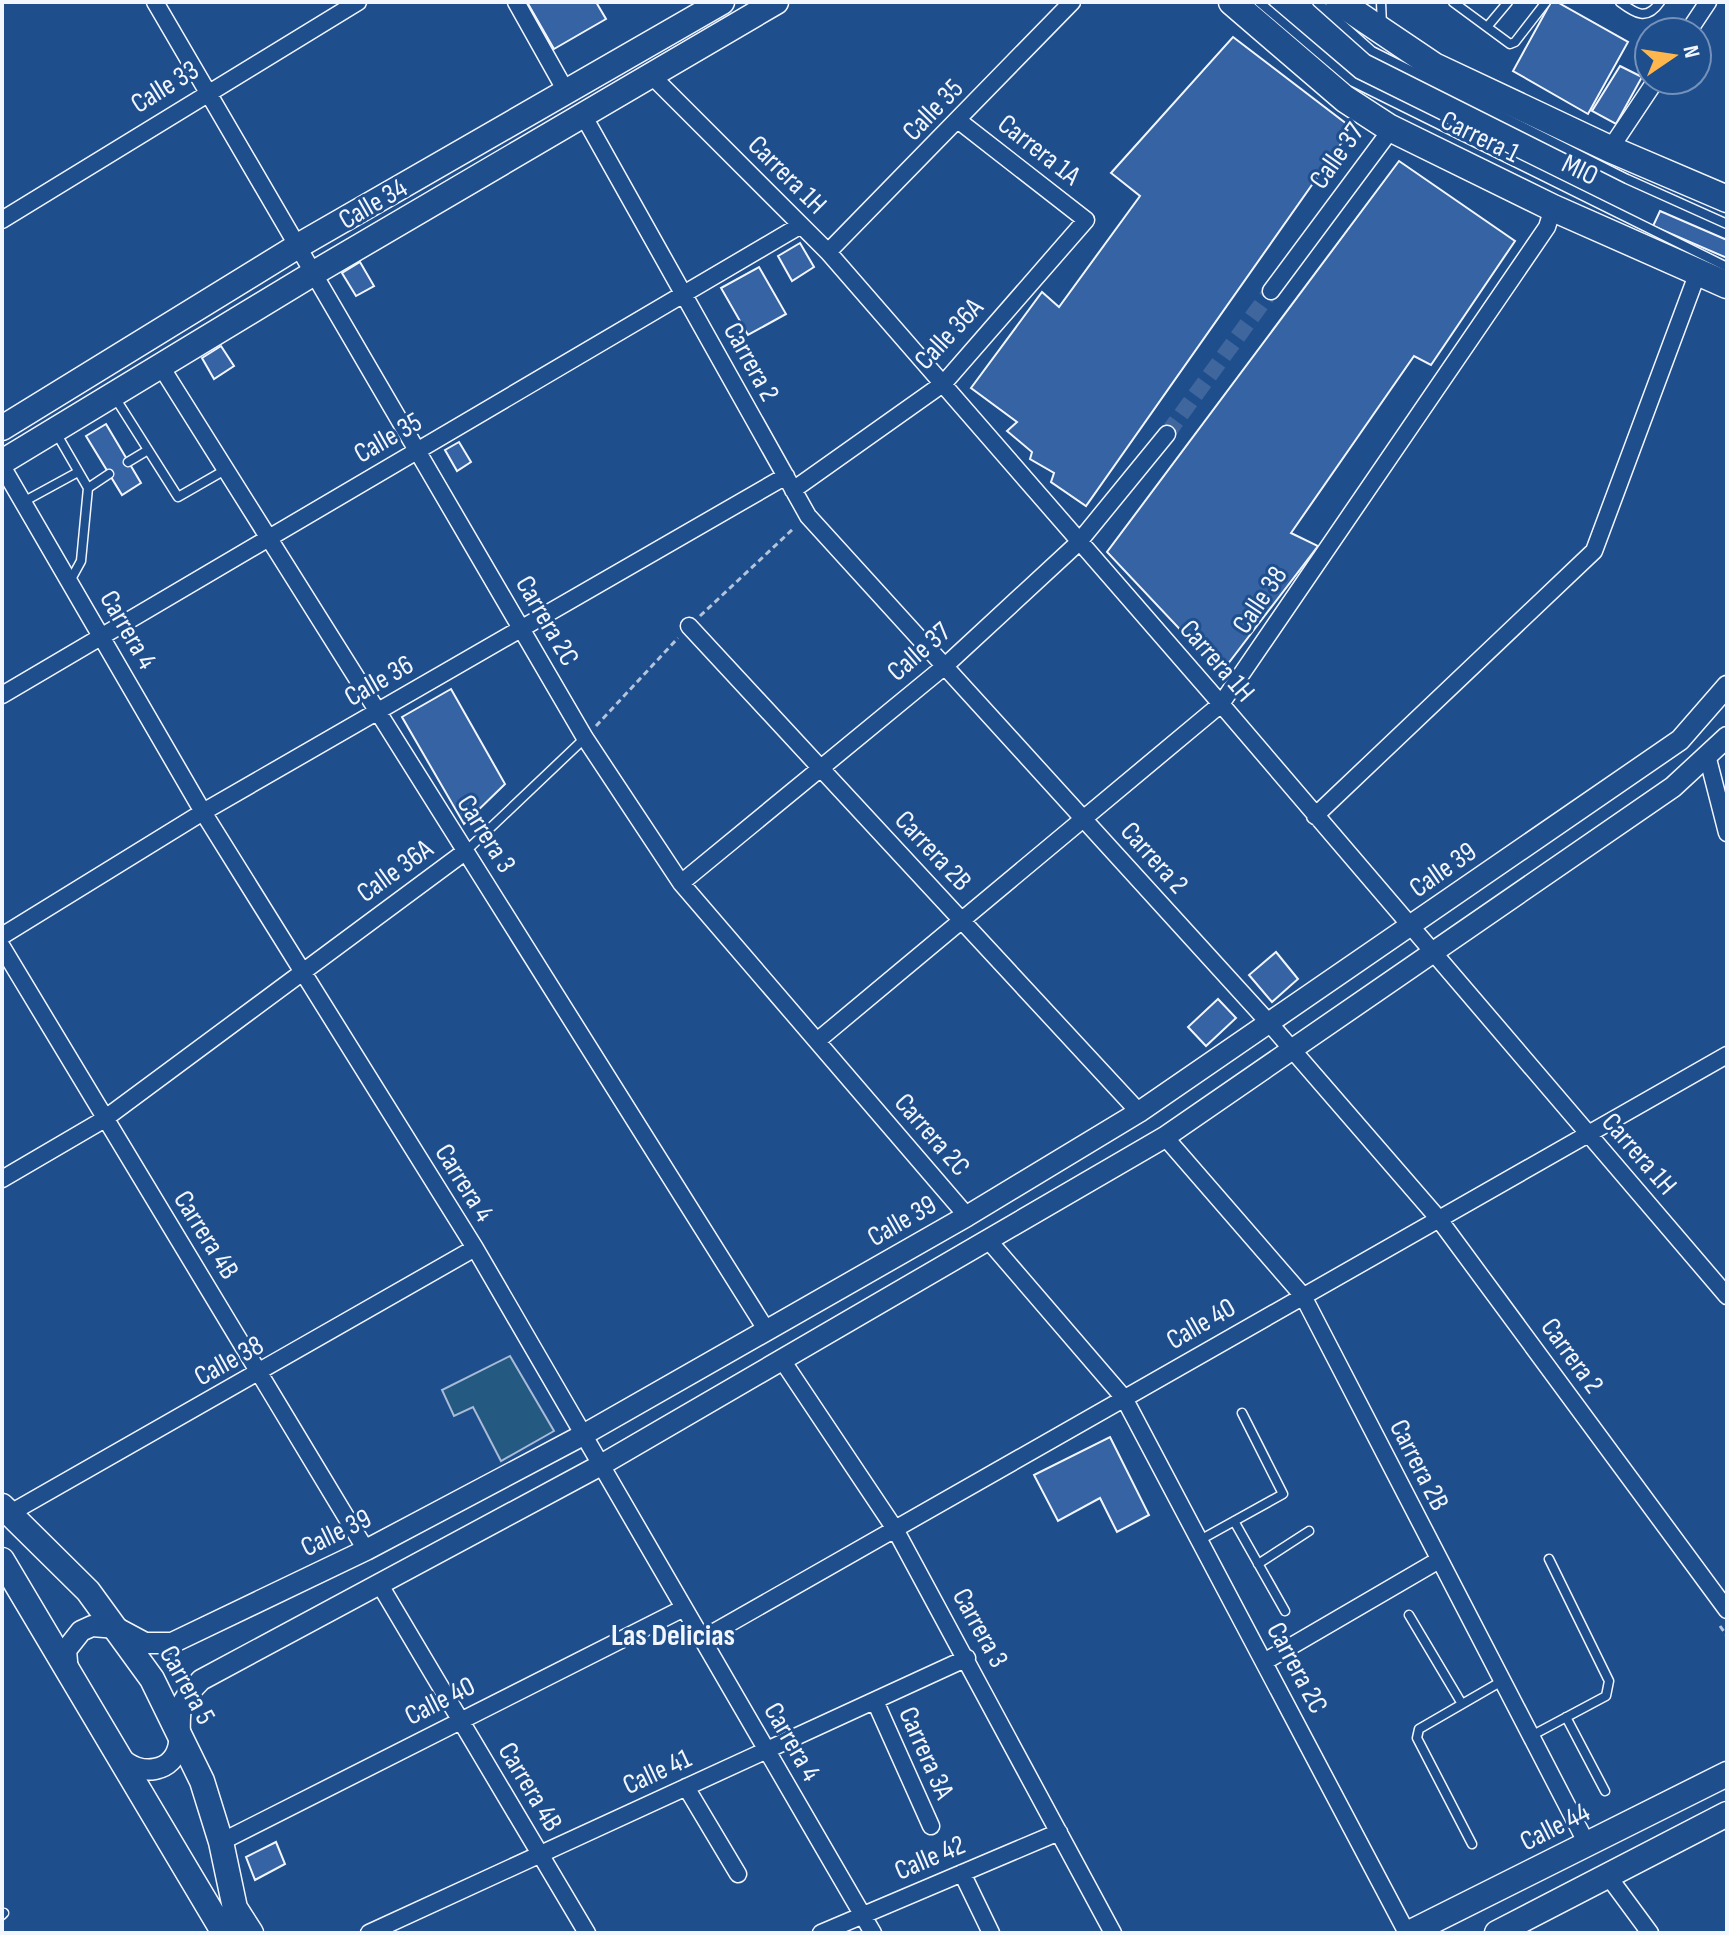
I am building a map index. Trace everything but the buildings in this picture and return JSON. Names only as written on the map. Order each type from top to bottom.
[{"type":"main road","name":"Calle 34","points":[[2,428],[298,246],[722,2]]},
{"type":"main road","name":"Calle 34","points":[[2,464],[58,436],[116,399],[160,365],[776,2]]},
{"type":"main road","name":"Carrera 1","points":[[1232,2],[1345,99],[1388,127],[1553,208],[1727,285]]},
{"type":"main road","name":"Carrera 1","points":[[1339,2],[1382,34],[1434,66],[1610,149],[1727,199]]},
{"type":"main road","name":"Carrera 5","points":[[5,1511],[57,1558],[117,1628],[179,1728],[202,1781],[221,1842],[235,1908],[251,1933]]},
{"type":"main road","points":[[2,1560],[224,1933]]},
{"type":"main road","name":"Calle 44","points":[[1408,1933],[1727,1774]]},
{"type":"main road","points":[[1497,1933],[1727,1814]]},
{"type":"main road","points":[[1511,1883],[1529,1917]]},
{"type":"street","name":"Carrera 2C","points":[[155,2],[585,738],[681,883],[967,1216]]},
{"type":"street","name":"Calle 33","points":[[2,220],[207,91],[358,2]]},
{"type":"street","points":[[516,2],[567,93]]},
{"type":"street","name":"Calle 35","points":[[828,252],[1072,2]]},
{"type":"street","name":"Carrera 1H","points":[[652,76],[828,252],[944,383],[1078,543],[1221,704],[1727,1296]]},
{"type":"street","points":[[1610,149],[1645,96]]},
{"type":"street","name":"Carrera 2","points":[[583,115],[808,516],[1270,1024],[1438,1218],[1727,1610]]},
{"type":"street","name":"Carrera 1A","points":[[959,121],[1086,220]]},
{"type":"street","name":"Calle 37","points":[[1271,291],[1384,139],[1388,127]]},
{"type":"street","name":"Calle 38","points":[[817,1041],[1221,704],[1547,227],[1553,208]]},
{"type":"street","name":"Calle 36A","points":[[790,483],[944,383],[1086,220]]},
{"type":"street","name":"Calle 35","points":[[2,695],[801,225]]},
{"type":"street","points":[[1315,816],[1594,551],[1698,272]]},
{"type":"street","name":"Carrera 3","points":[[160,365],[767,1331]]},
{"type":"street","name":"Calle 37","points":[[681,883],[945,666],[1078,543],[1167,434]]},
{"type":"street","name":"Carrera 4","points":[[2,464],[21,503],[70,581],[203,812],[475,1248],[873,1933]]},
{"type":"street","name":"Calle 36","points":[[2,936],[203,812],[790,483]]},
{"type":"street","name":"Carrera 2B","points":[[689,626],[1139,1112]]},
{"type":"street","name":"Calle 39","points":[[117,1628],[145,1643],[172,1643],[366,1550],[583,1435],[967,1216],[1139,1112],[1680,740],[1727,686]]},
{"type":"street","points":[[117,1755],[136,1769],[160,1768],[172,1758],[179,1744],[182,1703],[201,1680],[601,1465],[1165,1137],[1673,787],[1727,737]]},
{"type":"street","points":[[1707,755],[1727,833]]},
{"type":"street","name":"Calle 36A","points":[[2,1179],[103,1120],[466,851]]},
{"type":"street","name":"Carrera 4B","points":[[2,947],[103,1120],[262,1373],[366,1550]]},
{"type":"street","name":"Calle 40","points":[[702,1639],[1727,1055]]},
{"type":"street","name":"Carrera 2B","points":[[1165,1137],[1303,1296],[1587,1844]]},
{"type":"street","name":"Carrera 2C","points":[[989,1241],[1124,1398],[1408,1933]]},
{"type":"street","name":"Calle 38","points":[[5,1511],[262,1373],[475,1248]]},
{"type":"street","name":"Carrera 3","points":[[782,1360],[895,1529],[1113,1933]]},
{"type":"street","points":[[1264,1662],[1439,1560]]},
{"type":"street","name":"Carrera 4B","points":[[380,1585],[587,1933]]},
{"type":"street","name":"Calle 40","points":[[221,1842],[684,1608]]},
{"type":"street","points":[[68,1674],[66,1650],[81,1631],[92,1626],[117,1628]]},
{"type":"street","name":"Calle 41","points":[[369,1933],[967,1658]]},
{"type":"street","name":"Carrera 3A","points":[[875,1701],[931,1826]]},
{"type":"street","points":[[686,1787],[738,1874]]},
{"type":"street","name":"Calle 42","points":[[821,1933],[1059,1832]]},
{"type":"street","points":[[962,1873],[991,1933]]},
{"type":"street","points":[[1608,1876],[1650,1933]]},
{"type":"lane","name":"MIO","points":[[1259,2],[1353,82],[1727,267]]},
{"type":"lane","name":"MIO","points":[[1317,2],[1372,51],[1627,179],[1727,224]]},
{"type":"lane","points":[[1381,2],[1382,34]]},
{"type":"lane","points":[[1453,2],[1505,42],[1515,42],[1546,2]]},
{"type":"lane","points":[[1487,27],[1508,2]]},
{"type":"lane","points":[[1620,2],[1637,15],[1653,12],[1660,2]]},
{"type":"lane","points":[[116,399],[178,497],[226,470]]},
{"type":"lane","points":[[58,436],[88,488],[81,561],[70,581]]},
{"type":"lane","points":[[128,462],[148,450]]},
{"type":"lane","points":[[21,503],[78,472]]},
{"type":"lane","points":[[88,488],[109,474]]},
{"type":"lane","name":"Calle 36A","points":[[466,851],[585,738]]},
{"type":"lane","points":[[1200,1540],[1283,1494],[1242,1413]]},
{"type":"lane","points":[[1234,1521],[1285,1611]]},
{"type":"lane","points":[[1258,1564],[1309,1531]]},
{"type":"lane","points":[[1531,1736],[1606,1696],[1609,1681],[1549,1559]]},
{"type":"lane","points":[[1409,1615],[1462,1704]]},
{"type":"lane","points":[[1472,1844],[1417,1738],[1419,1729],[1502,1681]]},
{"type":"lane","points":[[1566,1717],[1605,1791]]},
{"type":"path","points":[[585,738],[689,626],[808,516]]},
{"type":"shaded area","points":[[510,1356],[554,1431],[501,1461],[473,1407],[454,1416],[442,1390]]},
{"type":"tunnel","points":[[1167,434],[1271,291]]},
{"type":"district","name":"Las Delicias","points":[[673,1636]]}]
